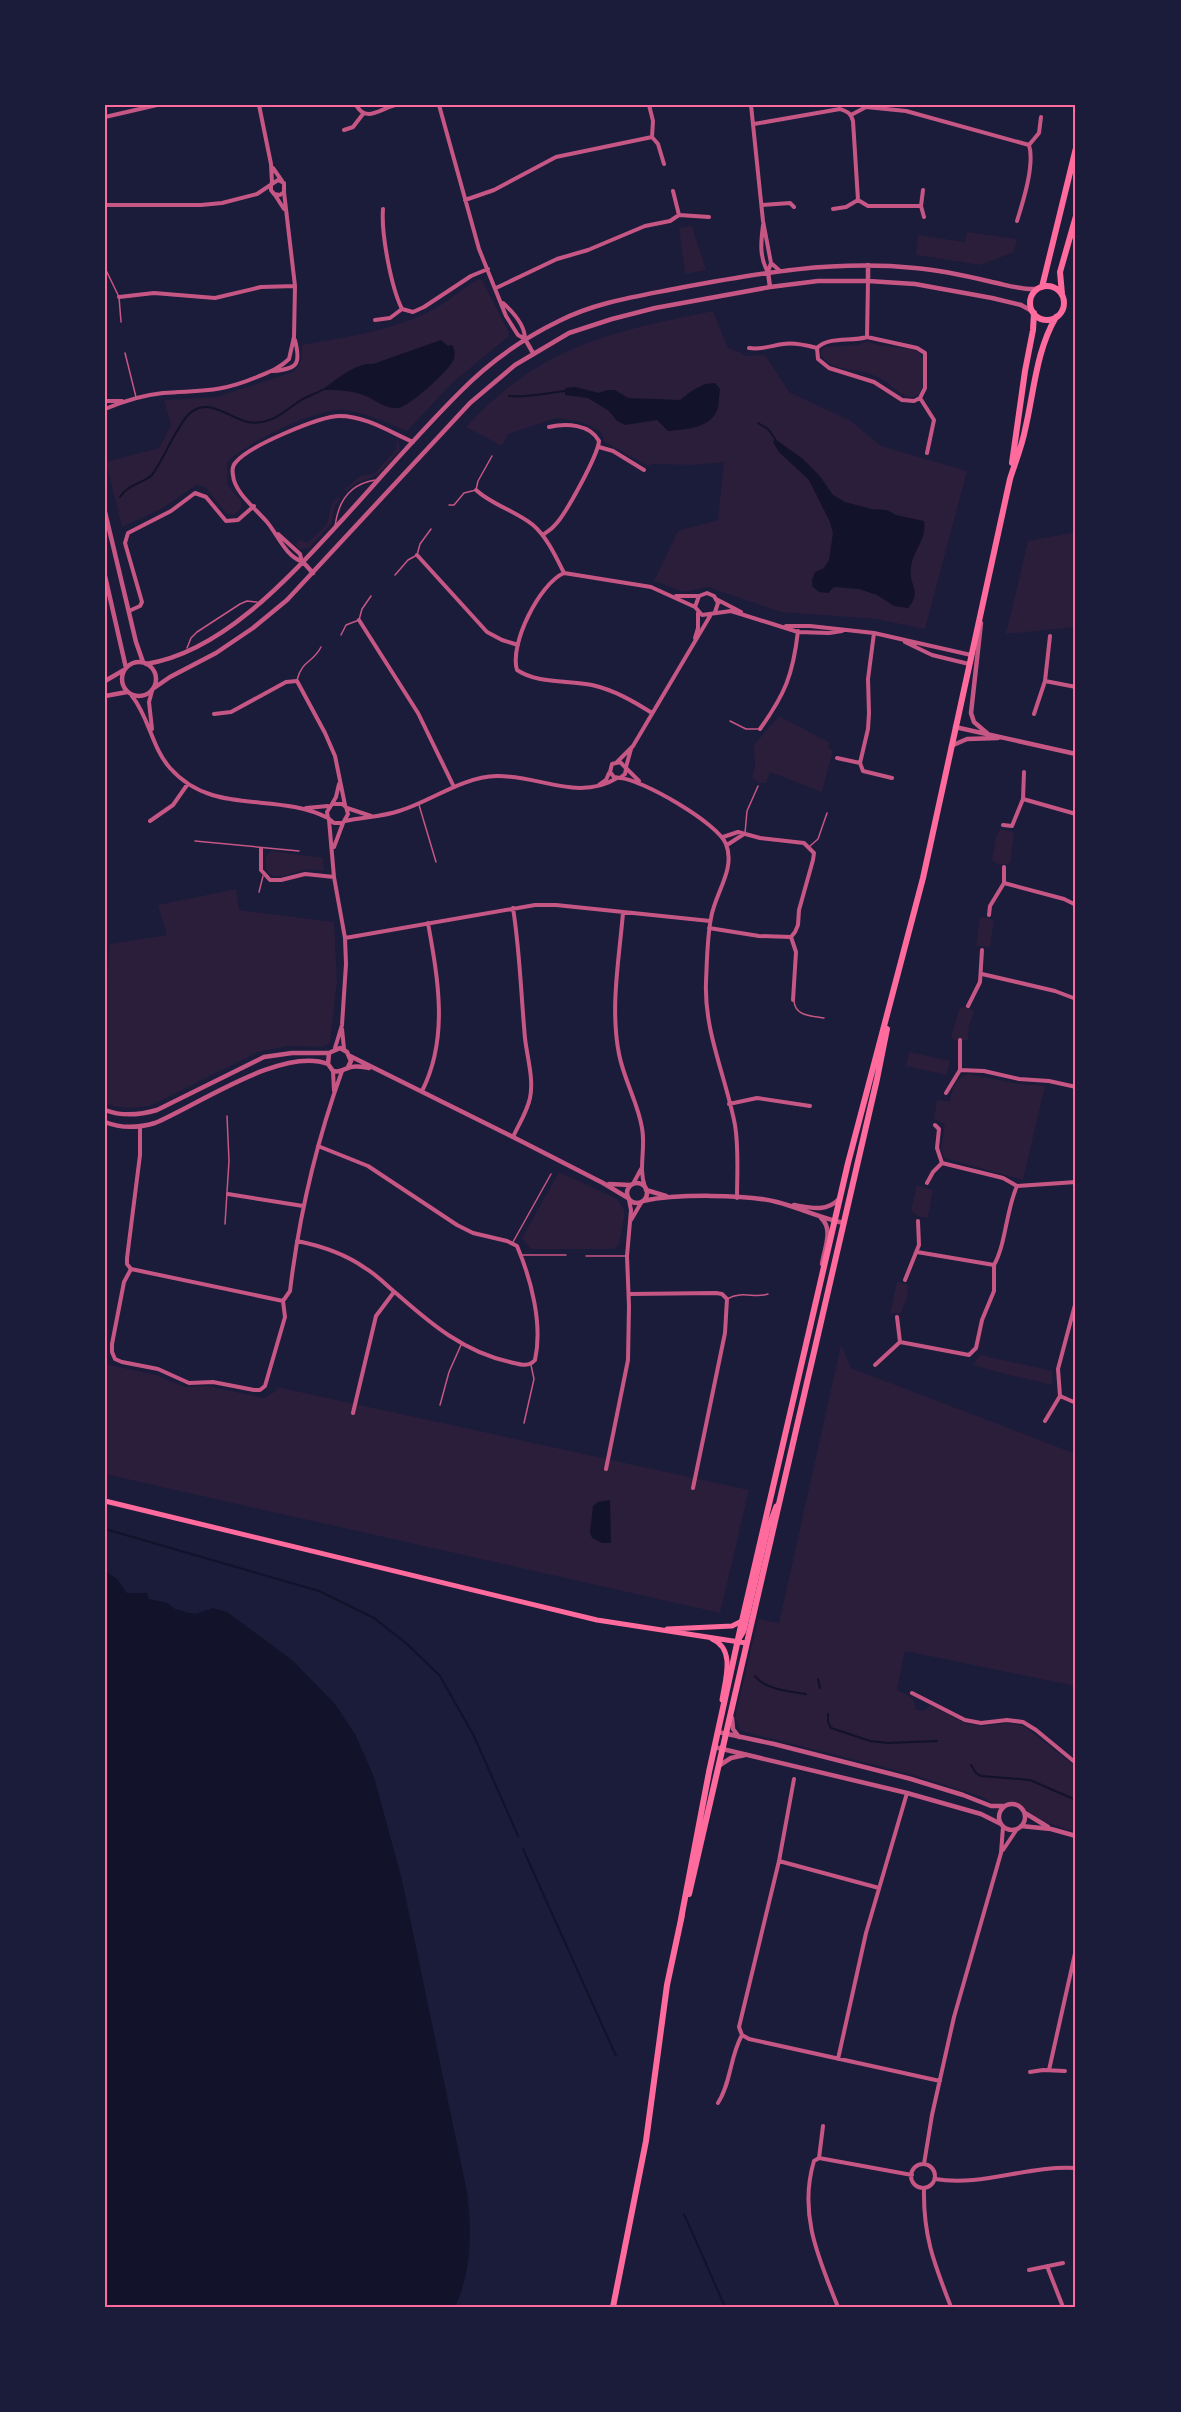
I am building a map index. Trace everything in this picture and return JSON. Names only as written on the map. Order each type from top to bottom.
[{"type":"main road","points":[[720,1723],[835,1221],[922,878],[982,609],[1010,479],[1023,383],[1034,330],[1030,301],[1040,288],[1076,148]]},
{"type":"main road","points":[[1010,479],[1025,432],[1047,333],[1064,305],[1060,272],[1076,216]]},
{"type":"main road","points":[[1040,288],[1055,288],[1062,295]]},
{"type":"main road","points":[[1033,312],[1047,320],[1056,317]]},
{"type":"main road","points":[[613,2307],[646,2141],[667,1985],[681,1919],[721,1733],[746,1642],[844,1223],[884,1048],[890,1008]]},
{"type":"main road","points":[[738,1641],[743,1636],[768,1528],[780,1494]]},
{"type":"main road","points":[[105,1502],[586,1617],[746,1642]]},
{"type":"main road","points":[[653,1629],[732,1626],[742,1621]]},
{"type":"main road","points":[[707,1637],[721,1644],[727,1656],[721,1733]]},
{"type":"main road","points":[[681,1919],[717,1766],[718,1748]]},
{"type":"street","points":[[105,117],[157,105]]},
{"type":"street","points":[[258,105],[271,165],[270,190],[285,213]]},
{"type":"street","points":[[356,105],[363,114]]},
{"type":"street","points":[[363,114],[374,114],[395,105]]},
{"type":"street","points":[[439,105],[479,249],[506,316],[518,335],[525,339]]},
{"type":"street","points":[[649,105],[653,122],[652,137],[658,144],[664,164]]},
{"type":"street","points":[[751,105],[771,263],[768,272]]},
{"type":"street","points":[[851,115],[866,107],[906,111],[1029,145]]},
{"type":"street","points":[[754,124],[840,109],[851,115]]},
{"type":"street","points":[[344,130],[353,127],[363,114]]},
{"type":"street","points":[[851,115],[858,200]]},
{"type":"street","points":[[1029,145],[1039,134],[1041,117]]},
{"type":"street","points":[[465,200],[494,190],[556,157],[652,137]]},
{"type":"street","points":[[1017,221],[1031,169],[1032,154],[1029,145]]},
{"type":"street","points":[[105,409],[123,401],[163,393],[216,391],[236,386],[272,371],[289,359],[294,337],[295,286],[285,213],[285,186],[271,165]]},
{"type":"street","points":[[257,194],[276,181],[282,181]]},
{"type":"street","points":[[923,190],[921,206],[924,217]]},
{"type":"street","points":[[672,191],[679,215]]},
{"type":"street","points":[[105,205],[201,205],[222,203],[257,194],[280,195],[284,192]]},
{"type":"street","points":[[858,200],[868,206],[921,206]]},
{"type":"street","points":[[833,208],[846,207],[858,200]]},
{"type":"street","points":[[762,205],[790,203],[794,207]]},
{"type":"street","points":[[383,209],[382,220],[388,259],[402,309]]},
{"type":"street","points":[[496,288],[557,259],[588,250],[645,226],[670,220],[679,215],[709,217]]},
{"type":"street","points":[[764,221],[761,242],[763,264],[768,272],[770,287]]},
{"type":"street","points":[[771,263],[779,270]]},
{"type":"street","points":[[757,274],[763,264]]},
{"type":"street","points":[[867,336],[868,265]]},
{"type":"street","points":[[105,681],[134,663],[164,661],[185,652],[206,641],[261,603],[303,562],[460,392],[516,345],[562,319],[601,304],[779,270],[868,265],[955,273],[1024,290],[1040,288]]},
{"type":"street","points":[[402,309],[412,312],[424,307],[471,276],[488,269]]},
{"type":"street","points":[[105,696],[130,694],[143,696],[170,677],[216,653],[253,628],[287,600],[471,403],[502,374],[569,333],[612,319],[770,287],[818,281],[868,281],[951,289],[1015,303],[1033,312]]},
{"type":"street","points":[[119,297],[154,293],[215,298],[261,287],[295,286]]},
{"type":"street","points":[[502,302],[512,311],[525,331],[525,339],[533,353]]},
{"type":"street","points":[[375,320],[390,318],[402,309]]},
{"type":"street","points":[[525,331],[534,334]]},
{"type":"street","points":[[516,345],[518,335]]},
{"type":"street","points":[[749,348],[763,349],[795,343],[817,348],[825,342],[857,340],[867,336]]},
{"type":"street","points":[[817,348],[818,359],[829,368],[874,382],[902,400],[914,401],[920,398],[924,388],[926,353],[917,348],[874,340],[867,336]]},
{"type":"street","points":[[272,371],[292,369],[296,364],[298,352],[294,337]]},
{"type":"street","points":[[920,398],[934,420],[927,453]]},
{"type":"street","points":[[105,400],[123,401]]},
{"type":"street","points":[[303,562],[295,560],[275,532],[236,486],[233,477],[234,465],[246,454],[283,433],[342,416],[372,424],[413,442]]},
{"type":"street","points":[[543,535],[555,526],[563,515],[599,447],[596,435],[579,427],[560,425],[549,428]]},
{"type":"street","points":[[599,447],[613,451],[644,470]]},
{"type":"street","points":[[476,490],[532,524],[543,535],[564,573]]},
{"type":"street","points":[[129,611],[140,606],[142,602],[125,543],[128,533],[171,511],[195,493],[206,497],[226,521],[238,520],[254,506]]},
{"type":"street","points":[[105,513],[129,611],[145,663],[155,674],[150,702],[152,733]]},
{"type":"street","points":[[275,532],[300,554],[303,562],[313,573]]},
{"type":"street","points":[[300,554],[309,555]]},
{"type":"street","points":[[417,555],[488,632],[502,640],[519,645]]},
{"type":"street","points":[[295,560],[295,570]]},
{"type":"street","points":[[652,713],[608,689],[589,684],[544,679],[517,670],[519,645],[524,627],[540,597],[558,576],[564,573],[629,583],[672,596],[695,607],[698,613],[698,628],[693,644]]},
{"type":"street","points":[[105,576],[125,669],[122,682],[140,705],[169,767],[187,785],[204,794],[224,799],[302,809],[337,824],[398,812],[475,779],[496,776],[519,777],[578,789],[594,789],[618,778],[625,774],[633,746],[710,615],[715,612],[731,611],[798,632],[842,631]]},
{"type":"street","points":[[672,596],[699,596],[707,593],[747,615]]},
{"type":"street","points":[[695,607],[699,596]]},
{"type":"street","points":[[715,612],[716,599]]},
{"type":"street","points":[[982,609],[971,712],[974,722],[988,734]]},
{"type":"street","points":[[698,613],[710,615]]},
{"type":"street","points":[[359,620],[418,713],[454,787]]},
{"type":"street","points":[[783,627],[799,626],[874,633],[971,655]]},
{"type":"street","points":[[760,729],[780,701],[789,682],[795,660],[799,626]]},
{"type":"street","points":[[874,633],[867,679],[868,729],[860,763],[863,771],[892,778]]},
{"type":"street","points":[[1034,714],[1045,681],[1050,636]]},
{"type":"street","points":[[900,640],[925,653],[969,664]]},
{"type":"street","points":[[214,714],[231,712],[286,682],[297,681],[326,734],[335,756],[348,814],[333,853]]},
{"type":"street","points":[[1045,681],[1076,687]]},
{"type":"street","points":[[955,727],[1076,754]]},
{"type":"street","points":[[951,746],[966,739],[1007,738]]},
{"type":"street","points":[[594,789],[606,780],[612,764],[633,746]]},
{"type":"street","points":[[837,758],[860,763]]},
{"type":"street","points":[[617,762],[622,763],[642,784]]},
{"type":"street","points":[[610,772],[618,778],[630,779],[642,784],[709,823],[723,837],[727,845],[729,867],[714,904],[709,928],[706,1003],[712,1041],[729,1104],[737,1145],[737,1198]]},
{"type":"street","points":[[1003,825],[1012,826],[1023,800],[1024,772]]},
{"type":"street","points":[[339,777],[338,789],[327,812],[334,876],[345,938],[346,964],[342,1025],[344,1049],[350,1056],[603,1183],[634,1203],[669,1197],[737,1198],[766,1200],[820,1209],[841,1198]]},
{"type":"street","points":[[150,821],[173,805],[187,785]]},
{"type":"street","points":[[1023,800],[1076,814]]},
{"type":"street","points":[[302,809],[339,803],[374,817]]},
{"type":"street","points":[[709,928],[759,936],[791,937],[798,925],[799,910],[813,860],[814,853],[804,843],[767,839],[738,832],[723,837]]},
{"type":"street","points":[[727,845],[745,834]]},
{"type":"street","points":[[261,849],[260,864],[264,875],[275,881],[305,873],[334,876]]},
{"type":"street","points":[[989,915],[990,906],[1004,883],[1004,867]]},
{"type":"street","points":[[1004,883],[1065,899],[1076,905]]},
{"type":"street","points":[[345,938],[513,908],[556,905],[710,921]]},
{"type":"street","points":[[513,908],[521,963],[525,1041],[531,1082],[531,1097],[513,1137]]},
{"type":"street","points":[[623,913],[614,1021],[620,1058],[642,1129],[644,1147],[642,1178],[646,1196],[630,1223]]},
{"type":"street","points":[[422,1091],[430,1075],[436,1054],[439,1029],[437,980],[428,923]]},
{"type":"street","points":[[791,937],[796,952],[793,1000]]},
{"type":"street","points":[[968,1006],[982,974],[982,950]]},
{"type":"street","points":[[982,974],[1055,991],[1076,999]]},
{"type":"street","points":[[105,1110],[124,1115],[141,1115],[163,1107],[264,1057],[292,1053],[329,1053],[336,1048],[342,1025]]},
{"type":"street","points":[[946,1093],[960,1070],[960,1040]]},
{"type":"street","points":[[336,1048],[344,1049]]},
{"type":"street","points":[[328,1065],[329,1053]]},
{"type":"street","points":[[348,1067],[350,1056]]},
{"type":"street","points":[[105,1122],[125,1127],[140,1127],[169,1118],[279,1065],[309,1060],[328,1065],[333,1071],[333,1095]]},
{"type":"street","points":[[333,1071],[359,1066],[375,1069]]},
{"type":"street","points":[[960,1070],[984,1071],[1019,1079],[1049,1081],[1076,1087]]},
{"type":"street","points":[[140,1127],[140,1155],[127,1258],[131,1269],[124,1282],[112,1344],[115,1359],[158,1369],[189,1383],[213,1382],[260,1390],[265,1386],[285,1317],[283,1301],[290,1291],[303,1206],[318,1146],[342,1071]]},
{"type":"street","points":[[729,1104],[757,1098],[810,1106]]},
{"type":"street","points":[[935,1125],[939,1129],[938,1148],[942,1163]]},
{"type":"street","points":[[297,1241],[324,1248],[366,1268],[442,1332],[461,1344],[497,1359],[524,1365],[531,1365],[535,1360],[537,1330],[528,1278],[513,1243],[483,1236],[457,1225],[368,1166],[318,1146]]},
{"type":"street","points":[[927,1183],[942,1163]]},
{"type":"street","points":[[942,1163],[1003,1178],[1017,1186],[1076,1182]]},
{"type":"street","points":[[606,1469],[628,1360],[627,1256],[630,1223],[627,1189],[642,1166]]},
{"type":"street","points":[[603,1183],[615,1186],[639,1184],[669,1197]]},
{"type":"street","points":[[900,1342],[969,1355],[976,1348],[982,1320],[994,1292],[994,1264],[1000,1255],[1004,1227],[1017,1186]]},
{"type":"street","points":[[228,1194],[303,1206]]},
{"type":"street","points":[[785,1204],[819,1217],[844,1223]]},
{"type":"street","points":[[815,1311],[828,1231],[825,1221],[819,1217]]},
{"type":"street","points":[[905,1280],[919,1245],[918,1221]]},
{"type":"street","points":[[917,1252],[994,1264]]},
{"type":"street","points":[[131,1269],[283,1301]]},
{"type":"street","points":[[353,1413],[376,1316],[394,1292]]},
{"type":"street","points":[[629,1294],[716,1293],[722,1294],[726,1299],[725,1332],[693,1488]]},
{"type":"street","points":[[1045,1421],[1060,1396],[1058,1369],[1076,1301]]},
{"type":"street","points":[[897,1317],[900,1342]]},
{"type":"street","points":[[875,1365],[900,1342]]},
{"type":"street","points":[[1060,1396],[1076,1403]]},
{"type":"street","points":[[739,1737],[733,1729],[732,1720],[742,1657]]},
{"type":"street","points":[[912,1694],[965,1720],[981,1723],[1007,1720],[1023,1722],[1076,1763]]},
{"type":"street","points":[[721,1733],[911,1779],[991,1806],[1016,1805],[1024,1813],[1051,1829]]},
{"type":"street","points":[[718,1748],[907,1793],[981,1814],[1010,1830],[1051,1829],[1076,1836]]},
{"type":"street","points":[[717,1766],[731,1758],[751,1755]]},
{"type":"street","points":[[794,1779],[779,1860],[739,2027],[742,2035],[749,2039],[940,2081]]},
{"type":"street","points":[[838,2059],[866,1933],[911,1779]]},
{"type":"street","points":[[924,2164],[932,2115],[964,1979],[1001,1853],[1002,1825],[999,1816],[1005,1806]]},
{"type":"street","points":[[1001,1853],[1025,1820],[1024,1813]]},
{"type":"street","points":[[779,1860],[879,1888]]},
{"type":"street","points":[[1048,2070],[1076,1949]]},
{"type":"street","points":[[718,2103],[724,2094],[735,2047],[742,2035]]},
{"type":"street","points":[[1030,2072],[1065,2071]]},
{"type":"street","points":[[819,2158],[823,2126]]},
{"type":"street","points":[[838,2307],[815,2250],[808,2198],[810,2173],[814,2161],[819,2158],[912,2175]]},
{"type":"street","points":[[924,2164],[934,2171],[935,2179],[932,2184],[924,2188],[917,2186],[912,2175],[915,2168],[924,2164]]},
{"type":"street","points":[[935,2179],[966,2181],[1047,2168],[1076,2168]]},
{"type":"street","points":[[924,2188],[926,2237],[951,2307]]},
{"type":"street","points":[[1029,2270],[1063,2263]]},
{"type":"street","points":[[1047,2266],[1063,2307]]},
{"type":"lane","points":[[105,268],[119,297],[121,322]]},
{"type":"lane","points":[[125,353],[136,398]]},
{"type":"lane","points":[[449,505],[454,505],[464,493],[476,490],[478,481],[492,456]]},
{"type":"lane","points":[[335,527],[340,503],[355,486],[362,482],[379,479]]},
{"type":"lane","points":[[394,575],[408,560],[417,555],[420,544],[431,530]]},
{"type":"lane","points":[[341,636],[346,625],[359,620],[362,609],[372,596]]},
{"type":"lane","points":[[185,652],[191,638],[197,632],[240,604],[247,601],[261,603]]},
{"type":"lane","points":[[297,681],[299,672],[306,661],[316,656],[321,647]]},
{"type":"lane","points":[[730,721],[746,729],[760,729]]},
{"type":"lane","points":[[745,834],[747,811],[758,786]]},
{"type":"lane","points":[[419,804],[436,862]]},
{"type":"lane","points":[[810,847],[818,839],[826,813]]},
{"type":"lane","points":[[195,841],[299,851]]},
{"type":"lane","points":[[259,892],[264,875]]},
{"type":"lane","points":[[793,1000],[799,1012],[824,1018]]},
{"type":"lane","points":[[225,1224],[229,1161],[227,1116]]},
{"type":"lane","points":[[513,1243],[551,1174]]},
{"type":"lane","points":[[520,1255],[566,1255]]},
{"type":"lane","points":[[586,1256],[627,1256]]},
{"type":"lane","points":[[726,1299],[742,1294],[764,1296],[768,1294]]},
{"type":"lane","points":[[440,1405],[449,1372],[461,1344]]},
{"type":"lane","points":[[524,1423],[534,1379],[531,1365]]},
{"type":"shaded area","points":[[692,226],[706,270],[685,274],[679,228]]},
{"type":"shaded area","points":[[967,232],[1017,239],[1014,252],[981,265],[916,255],[918,235],[965,242]]},
{"type":"shaded area","points":[[479,279],[482,280],[509,336],[452,383],[407,431],[353,411],[334,410],[319,414],[266,436],[227,462],[227,484],[241,501],[241,509],[234,515],[227,514],[205,487],[196,485],[163,508],[122,527],[106,462],[159,448],[171,425],[164,400],[217,397],[293,372],[302,357],[302,345],[401,323],[432,310]]},
{"type":"shaded area","points":[[713,311],[728,348],[744,356],[765,355],[789,392],[851,421],[881,446],[967,471],[925,629],[876,619],[781,612],[708,587],[684,592],[654,581],[678,531],[718,520],[724,462],[648,466],[605,442],[601,432],[582,422],[556,418],[508,434],[502,446],[466,427],[521,378],[579,346],[641,327]]},
{"type":"shaded area","points":[[441,340],[448,346],[452,345],[454,359],[438,379],[404,406],[398,408],[382,405],[357,393],[322,390],[360,366],[373,364]]},
{"type":"shaded area","points":[[868,341],[880,345],[908,348],[920,354],[923,362],[923,381],[921,390],[916,396],[902,394],[885,381],[868,373],[833,365],[827,362],[821,351],[825,347],[858,345]]},
{"type":"shaded area","points":[[715,383],[720,389],[715,415],[704,424],[682,430],[668,431],[657,420],[625,425],[617,421],[609,411],[588,398],[565,395],[565,388],[575,387],[599,393],[615,390],[628,398],[680,400],[705,384]]},
{"type":"shaded area","points":[[775,439],[803,459],[819,475],[833,495],[845,502],[872,509],[887,510],[896,515],[924,521],[924,534],[911,567],[911,579],[915,592],[908,608],[894,606],[877,595],[859,589],[834,587],[828,593],[819,592],[812,586],[815,572],[824,568],[829,560],[833,533],[830,522],[809,480],[779,452],[773,442]]},
{"type":"shaded area","points":[[398,440],[400,450],[383,470],[347,491],[344,490],[360,476],[375,473],[397,448]]},
{"type":"shaded area","points":[[338,497],[341,498],[334,507],[332,523],[309,548],[299,549],[295,544],[301,539],[309,542],[327,524],[332,503]]},
{"type":"shaded area","points":[[1076,532],[1076,627],[1006,634],[1028,541]]},
{"type":"shaded area","points":[[779,716],[830,743],[828,748],[833,750],[822,792],[770,772],[766,783],[758,783],[752,777],[755,767],[754,745]]},
{"type":"shaded area","points":[[1000,829],[1014,832],[1010,863],[999,865],[992,860],[996,837]]},
{"type":"shaded area","points":[[271,851],[323,858],[324,871],[307,870],[276,877],[268,871],[266,862]]},
{"type":"shaded area","points":[[236,889],[239,910],[334,922],[337,981],[330,1043],[323,1047],[287,1046],[258,1052],[152,1105],[128,1108],[105,1103],[105,999],[110,944],[167,935],[158,905]]},
{"type":"shaded area","points":[[980,917],[994,919],[990,947],[976,946]]},
{"type":"shaded area","points":[[968,1006],[974,1012],[969,1026],[968,1040],[954,1040],[951,1036],[960,1008]]},
{"type":"shaded area","points":[[909,1052],[950,1061],[947,1075],[906,1066]]},
{"type":"shaded area","points":[[969,1074],[1019,1084],[1045,1086],[1023,1180],[944,1158],[941,1149],[945,1124],[934,1119],[937,1100],[950,1101],[957,1081]]},
{"type":"shaded area","points":[[559,1172],[617,1199],[624,1210],[624,1218],[619,1244],[614,1249],[531,1249],[522,1238]]},
{"type":"shaded area","points":[[917,1185],[933,1190],[928,1217],[920,1217],[911,1211]]},
{"type":"shaded area","points":[[897,1282],[908,1284],[907,1298],[901,1313],[890,1314]]},
{"type":"shaded area","points":[[841,1345],[851,1368],[1076,1454],[1076,1686],[905,1651],[897,1690],[912,1699],[916,1710],[924,1711],[930,1705],[967,1724],[987,1726],[1008,1723],[1024,1726],[1076,1767],[1076,1832],[1042,1821],[1016,1803],[994,1804],[982,1797],[911,1774],[740,1729],[735,1718],[758,1619],[779,1623]]},
{"type":"shaded area","points":[[980,1355],[1052,1371],[1052,1385],[973,1364]]},
{"type":"shaded area","points":[[105,1364],[156,1375],[184,1387],[207,1386],[264,1398],[276,1391],[277,1387],[749,1490],[720,1613],[105,1474]]},
{"type":"shaded area","points":[[610,1500],[611,1543],[602,1543],[592,1538],[590,1532],[593,1506],[598,1502]]},
{"type":"shaded area","points":[[105,1571],[117,1579],[127,1593],[147,1593],[149,1599],[167,1603],[175,1609],[189,1613],[196,1614],[213,1608],[227,1612],[292,1660],[335,1704],[355,1734],[374,1777],[402,1880],[467,2192],[470,2222],[468,2264],[455,2307],[105,2307]]},
{"type":"waterway","points":[[120,497],[127,489],[152,475],[183,421],[195,409],[210,407],[248,422],[264,422],[277,417],[301,400],[322,390]]},
{"type":"waterway","points":[[509,396],[565,391]]},
{"type":"waterway","points":[[758,423],[768,429],[775,439]]},
{"type":"waterway","points":[[105,1529],[319,1591],[374,1618],[406,1643],[440,1676],[474,1736],[518,1836]]},
{"type":"waterway","points":[[755,1676],[771,1687],[806,1694]]},
{"type":"waterway","points":[[818,1679],[820,1688]]},
{"type":"waterway","points":[[828,1714],[831,1728],[870,1741],[888,1743],[937,1741]]},
{"type":"waterway","points":[[971,1765],[981,1776],[1030,1780],[1076,1800]]},
{"type":"waterway","points":[[523,1849],[616,2056]]},
{"type":"waterway","points":[[684,2214],[725,2307]]}]
